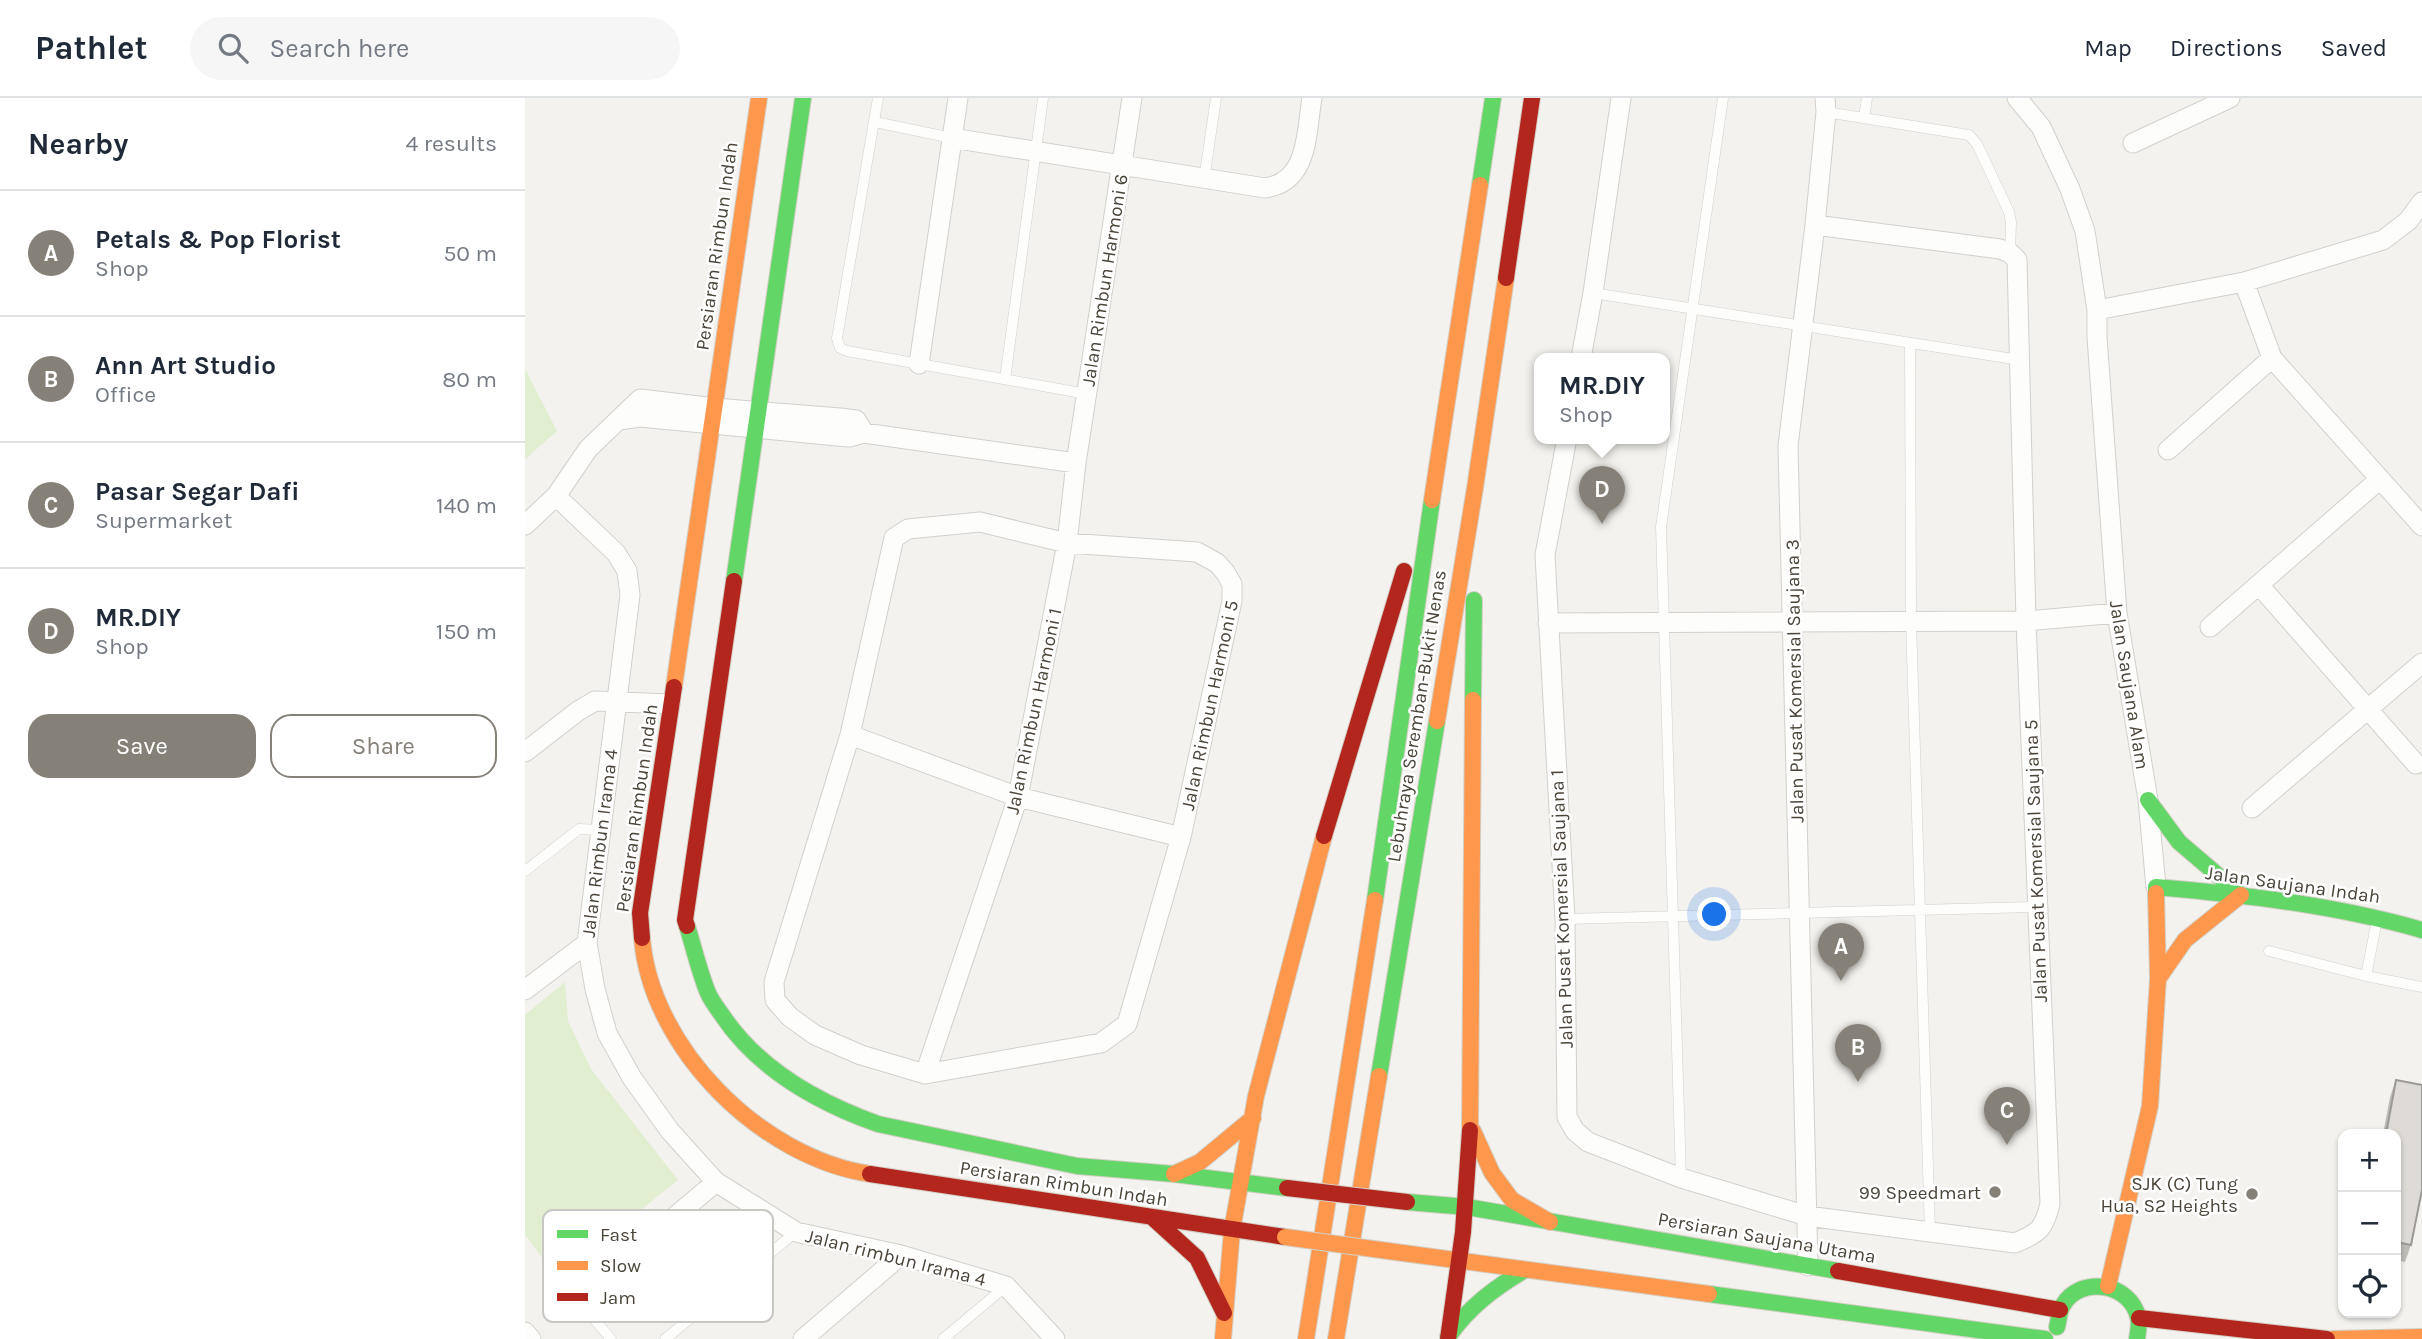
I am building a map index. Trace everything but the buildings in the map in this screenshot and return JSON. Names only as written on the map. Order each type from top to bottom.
[{"type":"main road","name":"Persiaran Rimbun Indah","points":[[759,98],[640,913],[646,971],[660,1009],[681,1047],[717,1090],[750,1118],[823,1163],[857,1172],[1153,1218],[1461,1262]]},
{"type":"main road","name":"Persiaran Rimbun Indah","points":[[803,98],[685,920],[708,994],[733,1033],[769,1065],[813,1096],[878,1124],[1077,1166],[1174,1174],[1408,1202]]},
{"type":"main road","name":"Lebuhraya Seremban-Bukit Nenas","points":[[1306,1339],[1363,986],[1437,463],[1493,98]]},
{"type":"main road","name":"Lebuhraya Seremban-Bukit Nenas","points":[[1336,1339],[1475,488],[1532,98]]},
{"type":"main road","points":[[1223,1339],[1232,1230],[1256,1096],[1329,818],[1437,463]]},
{"type":"main road","points":[[1448,1338],[1467,1208],[1470,1124],[1475,488]]},
{"type":"main road","points":[[2148,800],[2179,842],[2241,895],[2186,940],[2158,979]]},
{"type":"main road","name":"Jalan Saujana Indah","points":[[2156,887],[2241,895],[2378,916],[2422,930]]},
{"type":"main road","name":"Jalan Saujana Alam","points":[[2108,1286],[2150,1106],[2158,979],[2156,887]]},
{"type":"main road","points":[[1174,1174],[1200,1162],[1253,1118]]},
{"type":"main road","points":[[1470,1124],[1492,1172],[1512,1200],[1550,1222]]},
{"type":"main road","name":"Persiaran Saujana Utama","points":[[1408,1202],[1467,1208],[2060,1310]]},
{"type":"main road","points":[[1153,1218],[1197,1258],[1224,1313]]},
{"type":"main road","points":[[1461,1262],[2045,1339]]},
{"type":"main road","points":[[1448,1338],[1461,1319],[1486,1294],[1523,1271]]},
{"type":"main road","points":[[2059,1339],[2057,1320],[2060,1310],[2072,1294],[2089,1286],[2108,1286],[2128,1298],[2139,1318],[2137,1339]]},
{"type":"main road","points":[[2139,1318],[2327,1339]]},
{"type":"main road","points":[[2333,1339],[2422,1337]]},
{"type":"street","points":[[919,364],[958,98]]},
{"type":"street","name":"Jalan Rimbun Harmoni 6","points":[[1076,463],[1132,98]]},
{"type":"street","points":[[952,138],[1265,188],[1279,186],[1300,167],[1312,98]]},
{"type":"street","points":[[1582,353],[1621,98]]},
{"type":"street","name":"Jalan Saujana Alam","points":[[2017,98],[2041,127],[2085,231],[2097,310],[2117,613],[2148,800],[2156,887]]},
{"type":"street","points":[[2133,143],[2230,98]]},
{"type":"street","name":"Jalan Pusat Komersial Saujana 3","points":[[1808,1266],[1788,446],[1815,225],[1825,105]]},
{"type":"street","points":[[2097,310],[2244,282],[2383,240],[2408,220],[2422,202]]},
{"type":"street","points":[[1815,225],[2000,249],[2010,253]]},
{"type":"street","name":"Jalan Pusat Komersial Saujana 5","points":[[1807,1216],[2015,1243],[2035,1234],[2045,1222],[2050,1204],[2026,621],[2017,260],[2010,253]]},
{"type":"street","points":[[2244,282],[2272,358],[2422,526]]},
{"type":"street","points":[[2168,450],[2272,358]]},
{"type":"street","points":[[525,525],[556,496],[588,449],[619,420],[640,417],[856,420],[864,433],[1076,463]]},
{"type":"street","name":"Jalan Pusat Komersial Saujana 1","points":[[1566,444],[1545,555],[1565,919],[1567,1116],[1575,1131],[1588,1142],[1681,1178],[1807,1216]]},
{"type":"street","name":"Jalan Rimbun Harmoni 1","points":[[925,1074],[1018,797],[1067,543],[1076,463]]},
{"type":"street","points":[[2210,628],[2380,480]]},
{"type":"street","name":"Jalan Rimbun Irama 4","points":[[556,496],[616,553],[627,571],[630,595],[587,943],[595,989],[607,1033],[632,1078],[670,1130],[716,1182]]},
{"type":"street","name":"Jalan Rimbun Harmoni 5","points":[[980,522],[1067,543],[1197,552],[1217,563],[1232,584],[1232,601],[1181,837],[1127,1024],[1101,1043],[925,1074],[861,1055],[815,1035],[790,1017],[775,1000],[774,982],[850,735],[894,538],[908,529],[980,522]]},
{"type":"street","points":[[2259,585],[2416,764]]},
{"type":"street","points":[[1548,624],[2026,621],[2117,613]]},
{"type":"street","points":[[2252,808],[2422,663]]},
{"type":"street","points":[[525,752],[578,710],[595,701],[670,704]]},
{"type":"street","points":[[850,735],[1018,797],[1181,837]]},
{"type":"street","points":[[525,990],[587,943]]},
{"type":"street","points":[[683,1210],[716,1182]]},
{"type":"street","name":"Jalan rimbun Irama 4","points":[[716,1182],[761,1210]]},
{"type":"street","name":"Jalan rimbun Irama 4","points":[[773,1218],[796,1232],[901,1255],[1006,1286]]},
{"type":"street","points":[[803,1339],[901,1255]]},
{"type":"street","name":"Jalan Rimbun Irama 4","points":[[1006,1286],[1055,1339]]},
{"type":"street","points":[[525,1332],[531,1339]]},
{"type":"lane","points":[[878,98],[837,338],[840,348],[1087,394]]},
{"type":"lane","points":[[1005,379],[1043,98]]},
{"type":"lane","points":[[1204,180],[1216,98]]},
{"type":"lane","points":[[1681,1178],[1661,527],[1723,98]]},
{"type":"lane","points":[[1864,118],[1867,98]]},
{"type":"lane","points":[[1825,105],[1864,118],[1969,135],[1973,138],[2009,212],[2010,253]]},
{"type":"lane","points":[[875,122],[952,138]]},
{"type":"lane","points":[[1593,293],[2021,360]]},
{"type":"lane","points":[[1910,343],[1911,621],[1930,1232]]},
{"type":"lane","points":[[525,871],[579,830],[600,830]]},
{"type":"lane","points":[[1565,919],[2036,906]]},
{"type":"lane","points":[[2366,976],[2378,916]]},
{"type":"lane","points":[[2270,951],[2366,976],[2422,987]]},
{"type":"lane","points":[[773,1251],[796,1232]]},
{"type":"lane","points":[[943,1339],[1006,1286]]},
{"type":"lane","points":[[596,1322],[611,1339]]},
{"type":"lane","points":[[665,1339],[686,1322]]},
{"type":"green space","points":[[525,369],[557,431],[525,459]]},
{"type":"green space","points":[[565,982],[568,1021],[591,1069],[678,1180],[641,1210],[543,1210],[543,1259],[525,1235],[525,1015]]},
{"type":"traffic: fast","points":[[734,581],[803,98]]},
{"type":"traffic: fast","points":[[1480,185],[1493,98]]},
{"type":"traffic: fast","points":[[1375,900],[1432,500]]},
{"type":"traffic: fast","points":[[1473,700],[1474,600]]},
{"type":"traffic: fast","points":[[1379,1076],[1437,721]]},
{"type":"traffic: fast","points":[[2148,800],[2179,842],[2241,895]]},
{"type":"traffic: fast","points":[[2156,893],[2156,887],[2290,902],[2422,930]]},
{"type":"traffic: fast","points":[[687,926],[708,993],[716,1007],[753,1052],[791,1082],[856,1116],[878,1124],[1077,1166],[1174,1174],[1287,1188]]},
{"type":"traffic: fast","points":[[1407,1202],[1467,1207],[1838,1271]]},
{"type":"traffic: fast","points":[[1448,1337],[1482,1300],[1523,1271]]},
{"type":"traffic: fast","points":[[2057,1327],[2062,1307],[2071,1296],[2081,1289],[2104,1287],[2115,1290],[2133,1305],[2139,1319],[2137,1339]]},
{"type":"traffic: fast","points":[[1709,1294],[2045,1339]]},
{"type":"traffic: slow","points":[[674,687],[759,98]]},
{"type":"traffic: slow","points":[[1432,500],[1480,185]]},
{"type":"traffic: slow","points":[[1437,721],[1506,278]]},
{"type":"traffic: slow","points":[[1470,1130],[1473,700]]},
{"type":"traffic: slow","points":[[1223,1339],[1232,1230],[1256,1096],[1324,836]]},
{"type":"traffic: slow","points":[[2108,1286],[2150,1106],[2158,979],[2156,893]]},
{"type":"traffic: slow","points":[[2158,979],[2185,940],[2241,895]]},
{"type":"traffic: slow","points":[[1306,1339],[1375,900]]},
{"type":"traffic: slow","points":[[642,938],[650,979],[666,1019],[690,1057],[719,1092],[753,1122],[790,1146],[830,1164],[870,1174]]},
{"type":"traffic: slow","points":[[1336,1339],[1379,1076]]},
{"type":"traffic: slow","points":[[1174,1174],[1200,1162],[1253,1118]]},
{"type":"traffic: slow","points":[[1473,1131],[1492,1173],[1512,1200],[1550,1222]]},
{"type":"traffic: slow","points":[[1285,1237],[1403,1253]]},
{"type":"traffic: slow","points":[[1403,1253],[1709,1294]]},
{"type":"traffic: slow","points":[[2333,1339],[2422,1337]]},
{"type":"traffic: jam","points":[[1506,278],[1532,98]]},
{"type":"traffic: jam","points":[[1324,836],[1404,571]]},
{"type":"traffic: jam","points":[[687,926],[685,920],[734,581]]},
{"type":"traffic: jam","points":[[642,938],[640,913],[674,687]]},
{"type":"traffic: jam","points":[[1448,1339],[1463,1232],[1470,1130]]},
{"type":"traffic: jam","points":[[870,1174],[1285,1237]]},
{"type":"traffic: jam","points":[[1287,1188],[1407,1202]]},
{"type":"traffic: jam","points":[[1153,1218],[1197,1258],[1224,1313]]},
{"type":"traffic: jam","points":[[1838,1271],[2060,1310]]},
{"type":"traffic: jam","points":[[2139,1318],[2327,1339]]},
{"type":"place","name":"MR.DIY","points":[[1602,524]]},
{"type":"place","name":"Petals & Pop Florist","points":[[1841,981]]},
{"type":"place","name":"Ann Art Studio","points":[[1858,1082]]},
{"type":"place","name":"Pasar Segar Dafi","points":[[2007,1145]]},
{"type":"place","name":"99 Speedmart","points":[[1995,1192]]},
{"type":"place","name":"SJK (C) Tung Hua, S2 Heights","points":[[2252,1194]]}]
